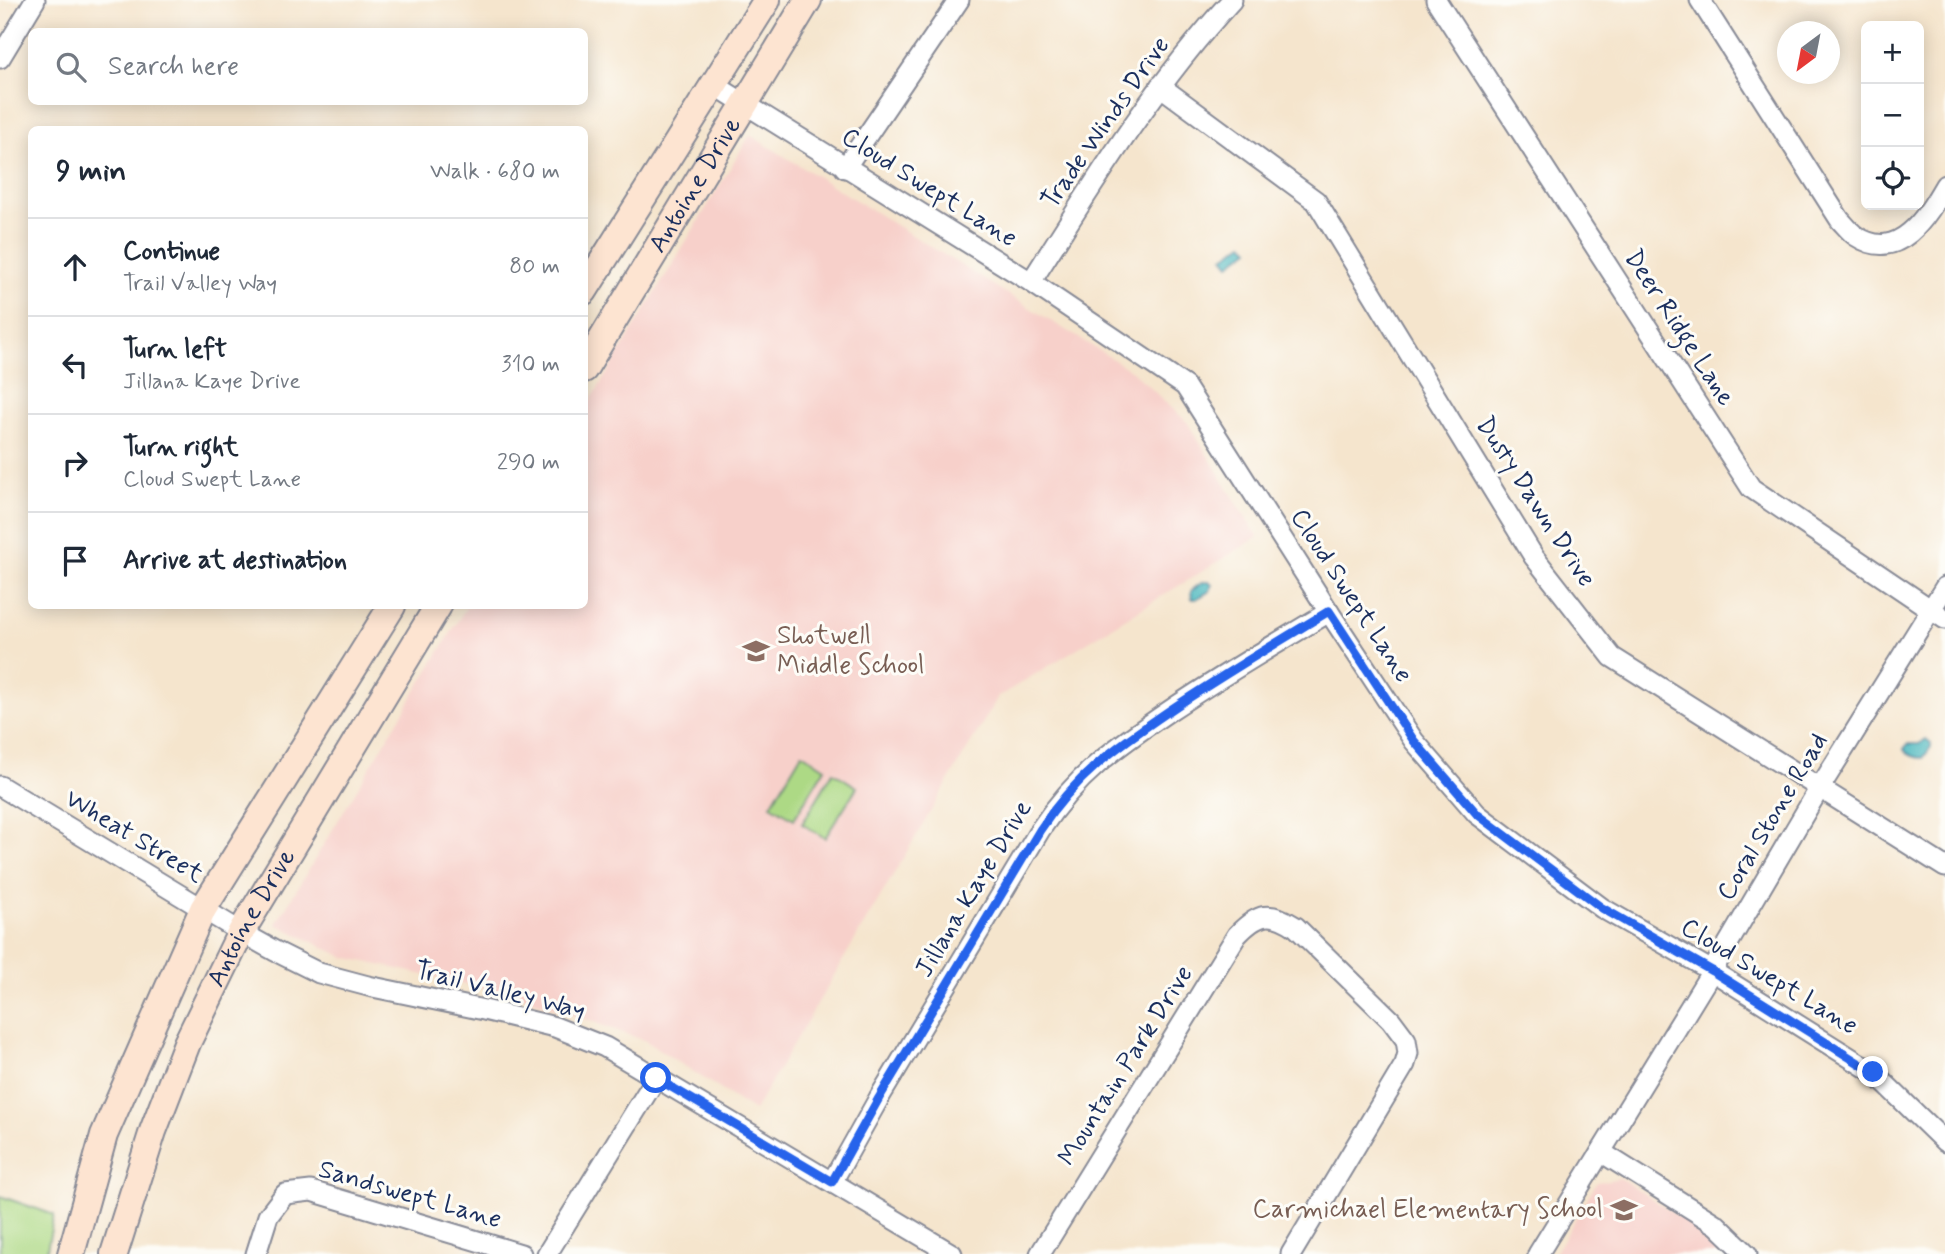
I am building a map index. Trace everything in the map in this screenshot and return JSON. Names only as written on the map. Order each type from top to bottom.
[{"type":"main road","name":"Antoine Drive","points":[[588,285],[767,0]]},
{"type":"main road","name":"Antoine Drive","points":[[588,362],[808,0]]},
{"type":"main road","name":"Antoine Drive","points":[[71,1254],[104,1135],[203,909],[389,609]]},
{"type":"main road","name":"Antoine Drive","points":[[114,1254],[153,1131],[187,1043],[241,932],[436,609]]},
{"type":"street","points":[[0,58],[35,0]]},
{"type":"street","points":[[845,168],[959,0]]},
{"type":"street","name":"Trade Winds Drive","points":[[1031,282],[1096,179],[1160,86],[1231,0]]},
{"type":"street","name":"Deer Ridge Lane","points":[[1436,0],[1751,488],[1938,614]]},
{"type":"street","points":[[1700,0],[1840,220],[1856,236],[1876,245],[1892,243],[1917,228],[1945,185]]},
{"type":"street","name":"Cloud Swept Lane","points":[[713,85],[1031,282],[1185,386],[1414,741],[1477,814],[1602,908],[1712,971],[1873,1072],[1945,1142]]},
{"type":"street","name":"Dusty Dawn Drive","points":[[1160,86],[1317,201],[1534,557],[1612,657],[1945,867]]},
{"type":"street","name":"Coral Stone Road","points":[[1538,1254],[1712,971],[1819,789],[1938,614],[1945,587]]},
{"type":"street","name":"Jillana Kaye Drive","points":[[832,1182],[1040,830],[1065,795],[1097,764],[1133,736],[1207,685],[1329,611]]},
{"type":"street","name":"Wheat Street","points":[[0,786],[241,932]]},
{"type":"street","name":"Mountain Park Drive","points":[[1040,1254],[1237,935],[1250,922],[1265,915],[1284,920],[1305,937],[1391,1020],[1406,1040],[1408,1053],[1405,1064],[1292,1254]]},
{"type":"street","name":"Trail Valley Way","points":[[241,932],[319,973],[555,1027],[605,1047],[952,1254]]},
{"type":"street","points":[[547,1254],[656,1078]]},
{"type":"street","points":[[1601,1152],[1717,1224],[1747,1254]]},
{"type":"street","name":"Sandswept Lane","points":[[256,1254],[268,1216],[285,1194],[311,1191],[521,1254]]},
{"type":"shaded area","name":"Shotwell Middle School","points":[[750,135],[1132,371],[1187,422],[1258,537],[998,697],[754,1111],[646,1041],[524,997],[344,957],[276,924],[465,609],[588,609],[588,405]]},
{"type":"shaded area","name":"Carmichael Elementary School","points":[[1620,1178],[1709,1237],[1724,1254],[1554,1254],[1597,1182]]},
{"type":"green space","points":[[802,753],[825,768],[794,819],[771,805]]},
{"type":"green space","points":[[833,772],[857,787],[825,838],[802,824]]},
{"type":"green space","points":[[0,1196],[54,1215],[46,1254],[0,1254]]},
{"type":"water","points":[[1244,243],[1250,249],[1230,264],[1224,257]]},
{"type":"water","points":[[1203,582],[1212,585],[1210,591],[1192,599],[1191,591]]},
{"type":"water","points":[[1926,739],[1931,743],[1931,747],[1923,758],[1912,756],[1904,749],[1908,744],[1919,744]]},
{"type":"place","name":"Shotwell Middle School","points":[[756,651]]},
{"type":"place","name":"Carmichael Elementary School","points":[[1624,1210]]},
{"type":"route","points":[[656,1078],[832,1182],[879,1098],[1040,830],[1065,795],[1097,764],[1133,736],[1207,685],[1329,611],[1414,741],[1477,814],[1602,908],[1712,971],[1873,1072]]}]
